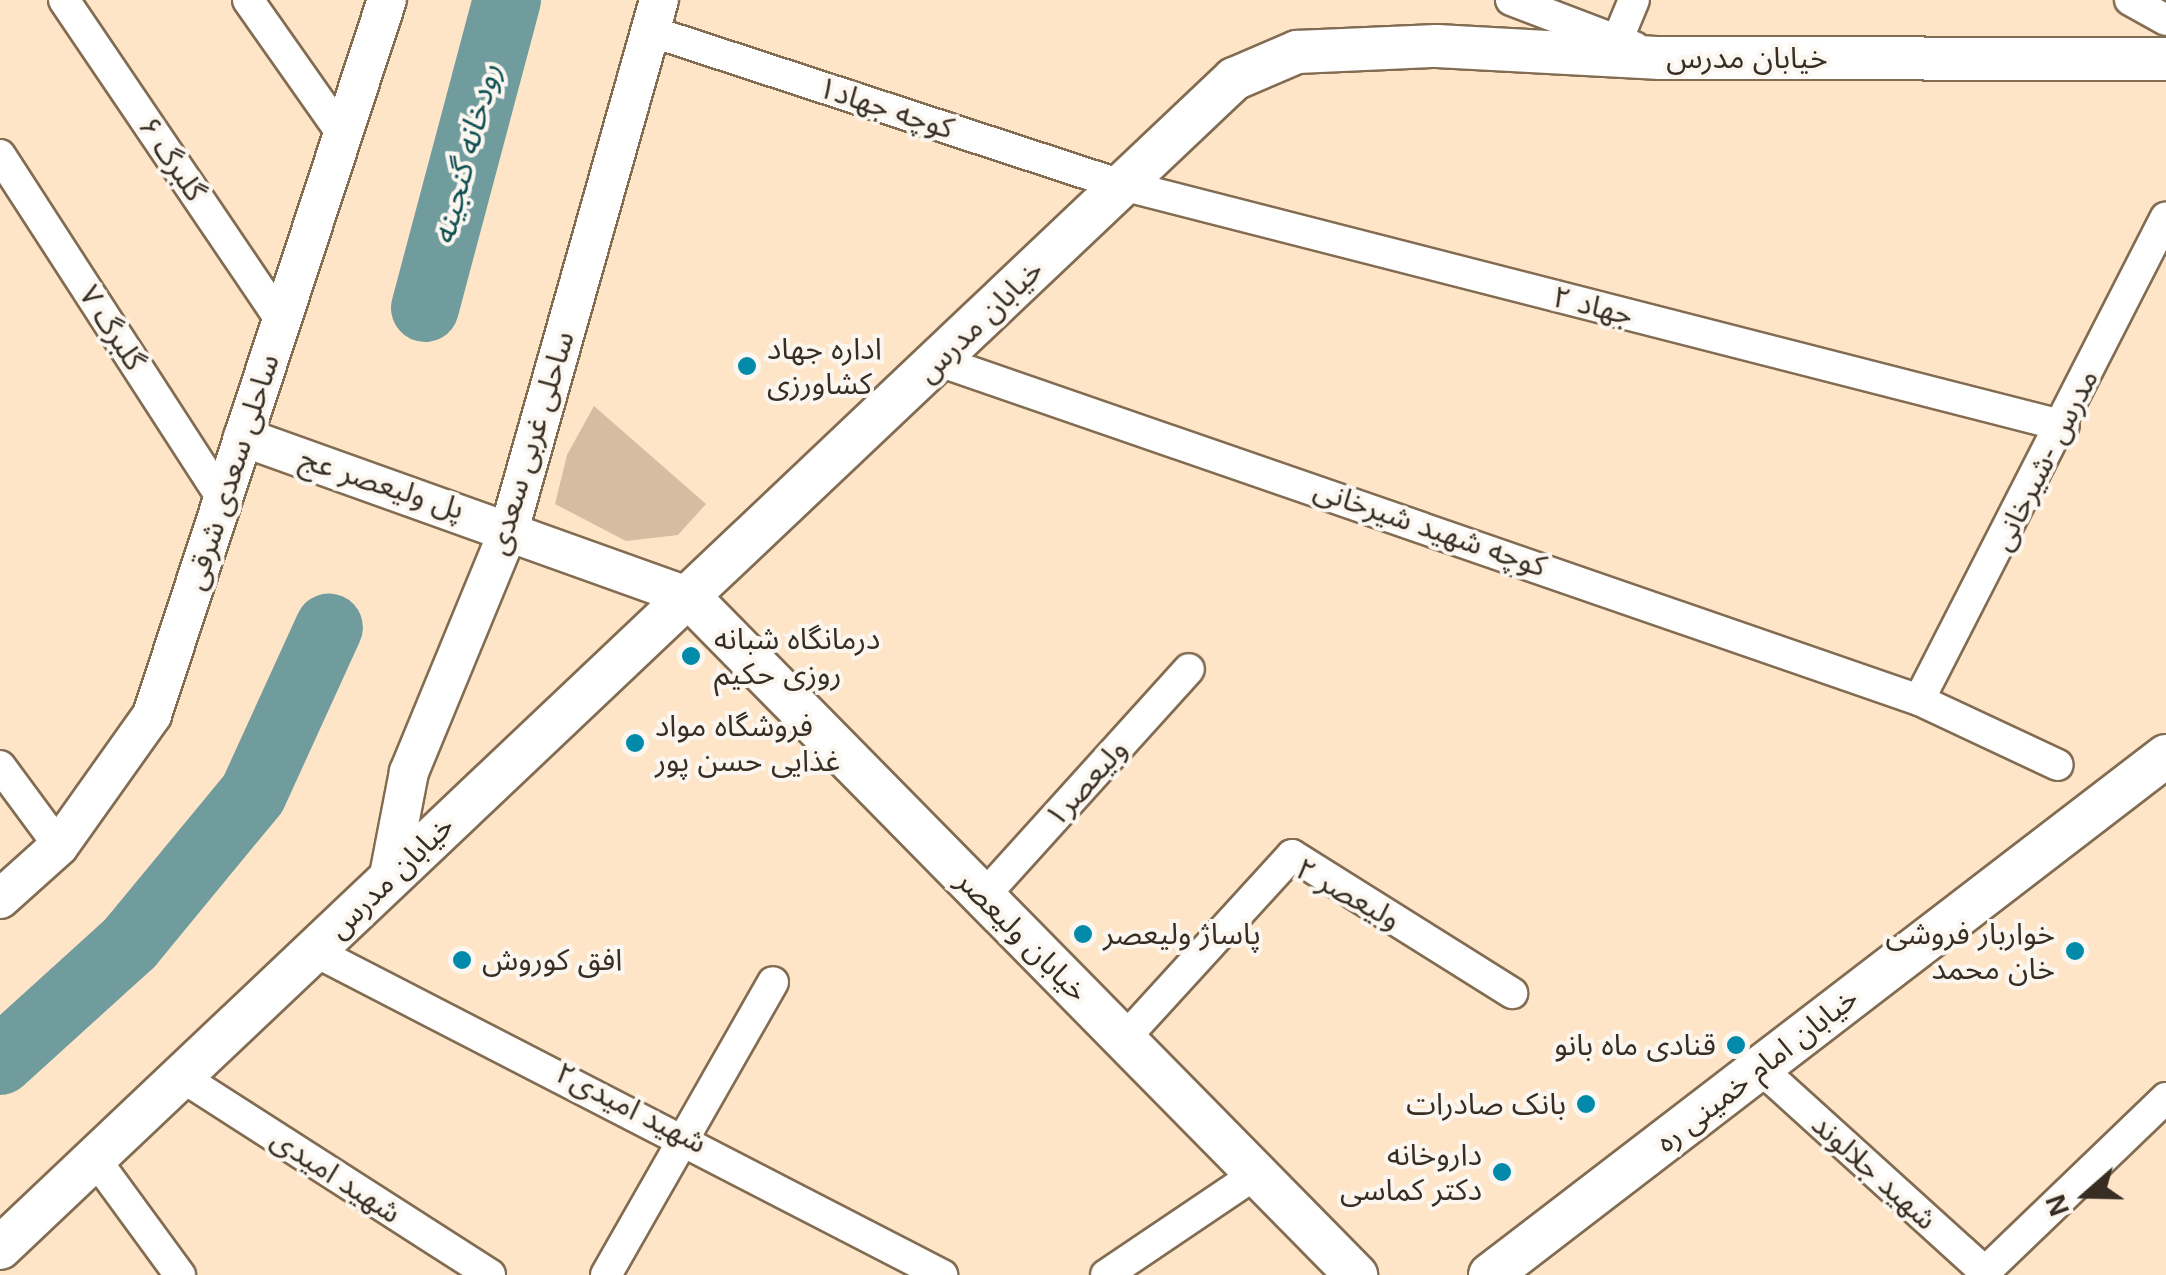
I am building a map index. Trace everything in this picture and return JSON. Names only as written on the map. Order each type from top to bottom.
[{"type":"main road","name":"خیابان مدرس","points":[[0,1248],[1234,79],[1297,52],[1437,46],[1661,58],[2166,60]]},
{"type":"main road","name":"خیابان ولیعصر","points":[[688,596],[1356,1275]]},
{"type":"main road","name":"خیابان امام خمینی ره","points":[[1490,1275],[2166,756]]},
{"type":"street","name":"گلبرگ ۶","points":[[64,0],[280,319]]},
{"type":"street","points":[[248,0],[344,136]]},
{"type":"street","points":[[370,0],[374,41]]},
{"type":"street","name":"ساحلی سعدی شرقی","points":[[0,900],[59,846],[152,714],[387,0]]},
{"type":"street","points":[[1510,0],[1661,58]]},
{"type":"street","points":[[1616,41],[1634,0]]},
{"type":"street","points":[[2130,0],[2166,20]]},
{"type":"street","name":"کوچه جهاد۱","points":[[655,16],[1122,185]]},
{"type":"street","name":"ساحلی غربی سعدی","points":[[388,881],[410,772],[510,527],[655,16]]},
{"type":"street","name":"گلبرگ ۷","points":[[0,155],[224,500]]},
{"type":"street","name":"جهاد ۲","points":[[1122,185],[2064,426]]},
{"type":"street","name":"مدرس -شیرخانی","points":[[1919,700],[2064,426],[2166,217]]},
{"type":"street","name":"کوچه شهید شیرخانی","points":[[939,361],[1919,700],[2058,765]]},
{"type":"street","name":"پل ولیعصر عج","points":[[243,437],[467,511],[688,596]]},
{"type":"street","name":"ولیعصر۱","points":[[983,897],[1189,670]]},
{"type":"street","points":[[0,766],[59,846]]},
{"type":"street","name":"ولیعصر ۲","points":[[1124,1039],[1292,855],[1512,993]]},
{"type":"street","name":"شهید امیدی۲","points":[[314,951],[681,1132],[942,1275]]},
{"type":"street","points":[[606,1275],[681,1132],[772,982]]},
{"type":"street","name":"شهید جلالوند","points":[[1760,1068],[1987,1273]]},
{"type":"street","name":"شهید امیدی","points":[[182,1077],[490,1275]]},
{"type":"street","points":[[1987,1273],[2166,1098]]},
{"type":"street","points":[[94,1159],[180,1275]]},
{"type":"street","points":[[1106,1275],[1256,1174]]},
{"type":"building","points":[[594,406],[706,504],[678,535],[626,541],[555,504],[567,455]]},
{"type":"waterway","name":"رودخانه گنجینه","points":[[425,308],[507,0]]},
{"type":"waterway","points":[[0,1061],[130,943],[253,794],[329,627]]},
{"type":"place","name":"اداره جهاد کشاورزی","points":[[747,366]]},
{"type":"place","name":"درمانگاه شبانه روزی حکیم","points":[[691,656]]},
{"type":"place","name":"فروشگاه مواد غذایی حسن پور","points":[[635,743]]},
{"type":"place","name":"پاساژ ولیعصر","points":[[1083,934]]},
{"type":"place","name":"خواربار فروشی خان محمد","points":[[2075,951]]},
{"type":"place","name":"افق کوروش","points":[[462,960]]},
{"type":"place","name":"قنادی ماه بانو","points":[[1736,1045]]},
{"type":"place","name":"بانک صادرات","points":[[1586,1104]]},
{"type":"place","name":"داروخانه دکتر کماسی","points":[[1502,1172]]}]
